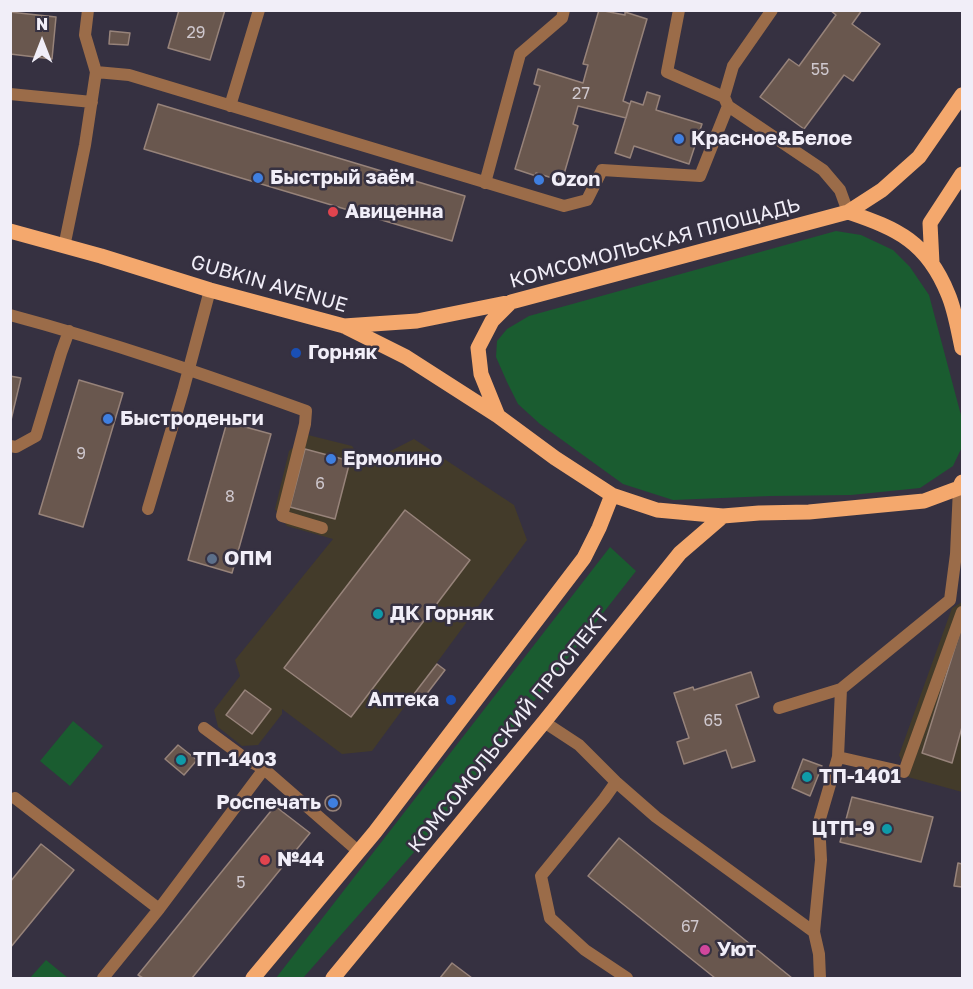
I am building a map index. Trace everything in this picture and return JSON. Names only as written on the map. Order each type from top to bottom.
[{"type":"main road","points":[[848,212],[882,190],[919,157],[963,94]]},
{"type":"main road","points":[[932,262],[930,223],[963,174]]},
{"type":"main road","points":[[848,212],[882,223],[914,242],[932,262],[949,295],[963,348]]},
{"type":"main road","name":"КОМСОМОЛЬСКАЯ ПЛОЩАДЬ","points":[[498,416],[481,374],[478,348],[492,321],[511,302],[848,212]]},
{"type":"main road","name":"GUBKIN AVENUE","points":[[10,231],[210,290],[344,326],[406,357],[498,416]]},
{"type":"main road","points":[[344,326],[417,321],[511,302]]},
{"type":"main road","points":[[498,416],[555,458],[612,495],[657,510],[723,516],[809,512],[924,501],[961,486]]},
{"type":"main road","name":"КОМСОМОЛЬСКИЙ ПРОСПЕКТ","points":[[253,978],[375,832],[584,558],[612,495]]},
{"type":"main road","name":"КОМСОМОЛЬСКИЙ ПРОСПЕКТ","points":[[333,978],[680,553],[723,516]]},
{"type":"lane","points":[[64,246],[85,145],[96,72],[85,35],[88,10]]},
{"type":"lane","points":[[230,106],[259,10]]},
{"type":"lane","points":[[485,183],[520,54],[562,18],[564,10]]},
{"type":"lane","points":[[680,10],[667,72],[726,102],[823,170],[840,190],[848,212]]},
{"type":"lane","points":[[96,72],[129,75],[564,206],[587,200],[602,170],[700,176],[726,102],[733,66],[772,10]]},
{"type":"lane","points":[[10,94],[92,102]]},
{"type":"lane","points":[[148,509],[210,290]]},
{"type":"lane","points":[[10,315],[69,331],[188,369],[306,411],[305,424],[282,516],[322,528]]},
{"type":"lane","points":[[10,446],[16,447],[36,436],[69,331]]},
{"type":"lane","points":[[778,708],[841,689],[950,600],[961,486]]},
{"type":"lane","points":[[950,600],[963,604]]},
{"type":"lane","points":[[838,757],[904,772],[963,612]]},
{"type":"lane","points":[[820,978],[819,954],[814,932],[821,860],[819,822],[838,757],[841,689]]},
{"type":"lane","points":[[544,722],[579,745],[616,783],[656,817],[814,932]]},
{"type":"lane","points":[[204,728],[246,759],[264,769],[358,851]]},
{"type":"lane","points":[[103,978],[159,909],[264,769]]},
{"type":"lane","points":[[616,783],[541,876],[550,918],[585,950],[627,978]]},
{"type":"lane","points":[[12,800],[159,909]]},
{"type":"shaded area","points":[[308,435],[352,446],[365,464],[414,439],[514,505],[527,540],[372,751],[342,754],[282,709],[282,714],[258,745],[242,746],[218,727],[214,710],[240,676],[235,660],[333,539],[287,526],[275,509],[289,451]]},
{"type":"shaded area","points":[[962,602],[962,792],[908,777],[899,755],[952,608]]},
{"type":"green space","points":[[836,231],[861,235],[893,250],[910,267],[929,295],[962,419],[962,447],[953,466],[920,488],[851,495],[673,500],[623,484],[540,424],[518,404],[496,357],[497,341],[507,329],[529,316]]},
{"type":"green space","points":[[610,547],[636,571],[430,834],[303,978],[276,978]]},
{"type":"green space","points":[[73,721],[103,746],[70,786],[40,761]]},
{"type":"green space","points":[[46,960],[68,978],[30,978]]},
{"type":"building","points":[[179,10],[225,10],[210,60],[168,48]]},
{"type":"building","points":[[599,10],[625,15],[625,12],[647,19],[623,101],[630,104],[626,118],[578,106],[573,124],[578,126],[562,181],[515,169],[540,86],[534,84],[538,69],[583,83],[588,65],[583,64]]},
{"type":"building","points":[[830,10],[862,10],[852,24],[880,44],[853,81],[844,75],[804,129],[760,97],[789,59],[799,66],[836,15]]},
{"type":"building","points":[[10,12],[56,17],[52,59],[10,54]]},
{"type":"building","points":[[110,31],[130,33],[128,45],[109,44]]},
{"type":"building","points":[[647,92],[660,96],[656,110],[702,124],[689,164],[634,146],[630,158],[615,153],[631,101],[643,105]]},
{"type":"building","points":[[158,104],[465,196],[452,241],[144,149]]},
{"type":"building","points":[[10,376],[21,378],[11,420],[10,420]]},
{"type":"building","points":[[79,380],[123,393],[83,527],[39,514]]},
{"type":"building","points":[[227,422],[271,434],[232,573],[188,560]]},
{"type":"building","points":[[305,449],[350,461],[335,519],[290,507]]},
{"type":"building","name":"ДК Горняк","points":[[405,510],[470,560],[351,717],[284,668]]},
{"type":"building","points":[[960,631],[962,631],[962,727],[952,763],[922,753]]},
{"type":"building","points":[[437,664],[445,670],[422,700],[414,694]]},
{"type":"building","points":[[751,672],[759,697],[736,705],[755,761],[732,768],[726,750],[684,764],[677,742],[689,738],[674,693],[693,687],[694,690]]},
{"type":"building","points":[[245,690],[271,709],[252,734],[226,715]]},
{"type":"building","name":"ТП-1403","points":[[178,745],[197,760],[184,775],[165,759]]},
{"type":"building","name":"ТП-1401","points":[[803,759],[822,766],[810,796],[792,788]]},
{"type":"building","name":"Роспечать","points":[[330,795],[336,795],[341,803],[339,809],[330,811],[325,806],[325,800]]},
{"type":"building","name":"ЦТП-9","points":[[852,797],[933,817],[921,862],[840,842]]},
{"type":"building","points":[[275,806],[310,833],[192,978],[143,978],[138,975]]},
{"type":"building","points":[[619,838],[792,978],[715,978],[588,876]]},
{"type":"building","points":[[41,844],[74,870],[10,948],[10,882]]},
{"type":"building","points":[[958,863],[962,864],[962,887],[954,886]]},
{"type":"building","points":[[452,963],[472,978],[440,978]]},
{"type":"place","name":"Красное&Белое","points":[[679,139]]},
{"type":"place","name":"Быстрый заём","points":[[258,178]]},
{"type":"place","name":"Ozon","points":[[539,180]]},
{"type":"place","name":"Авиценна","points":[[333,212]]},
{"type":"place","name":"Горняк","points":[[296,353]]},
{"type":"place","name":"Быстроденьги","points":[[108,419]]},
{"type":"place","name":"Ермолино","points":[[331,459]]},
{"type":"place","name":"ОПМ","points":[[212,559]]},
{"type":"place","name":"ДК Горняк","points":[[378,614]]},
{"type":"place","name":"Аптека","points":[[451,700]]},
{"type":"place","name":"ТП-1403","points":[[181,760]]},
{"type":"place","name":"ТП-1401","points":[[807,777]]},
{"type":"place","name":"Роспечать","points":[[333,803]]},
{"type":"place","name":"ЦТП-9","points":[[887,829]]},
{"type":"place","name":"№44","points":[[265,860]]},
{"type":"place","name":"Уют","points":[[705,950]]}]
